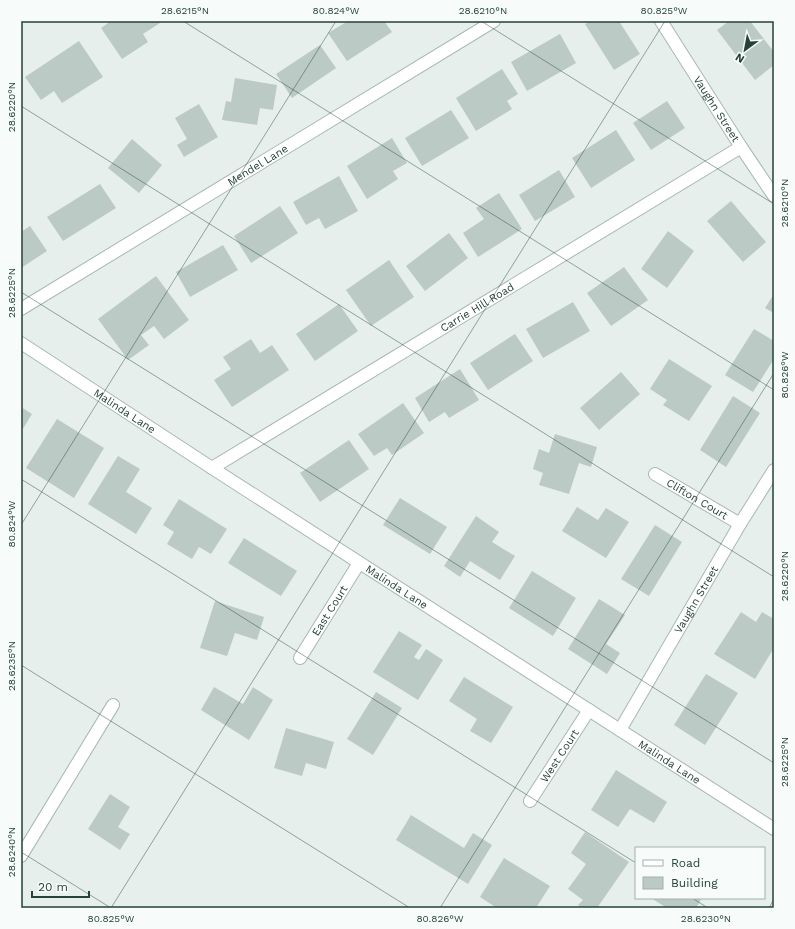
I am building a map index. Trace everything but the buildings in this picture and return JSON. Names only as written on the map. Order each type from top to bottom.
[{"type":"street","name":"Mendel Lane","points":[[21,309],[494,21]]},
{"type":"street","name":"Vaughn Street","points":[[661,21],[774,196]]},
{"type":"street","name":"Carrie Hill Road","points":[[212,468],[741,147]]},
{"type":"street","name":"Malinda Lane","points":[[21,344],[774,830]]},
{"type":"street","name":"Vaughn Street","points":[[620,730],[740,524],[774,470]]},
{"type":"street","name":"Clifton Court","points":[[654,474],[740,524]]},
{"type":"street","name":"East Court","points":[[300,658],[359,563]]},
{"type":"street","points":[[21,856],[113,705]]},
{"type":"street","name":"West Court","points":[[530,801],[589,710]]}]
